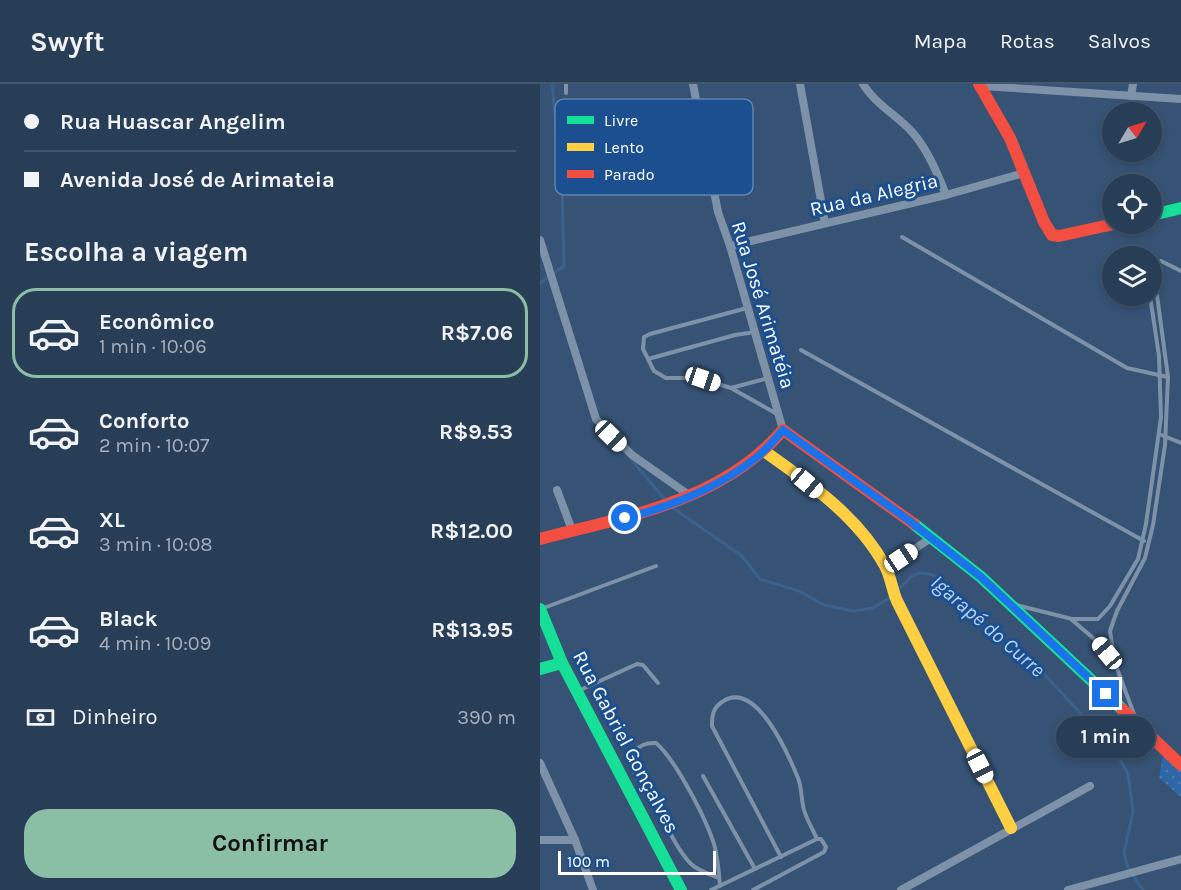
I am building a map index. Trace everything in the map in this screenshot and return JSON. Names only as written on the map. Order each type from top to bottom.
[{"type":"street","name":"Rua José Arimatéia","points":[[693,84],[696,99]]},
{"type":"street","points":[[800,84],[825,223]]},
{"type":"street","points":[[863,84],[873,97],[918,139],[946,195]]},
{"type":"street","points":[[1131,96],[1133,84]]},
{"type":"street","points":[[980,85],[1181,99]]},
{"type":"street","points":[[980,85],[1010,138],[1044,222],[1052,235],[1059,236],[1102,227]]},
{"type":"street","name":"Rua da Alegria","points":[[730,246],[946,195],[1024,172]]},
{"type":"street","name":"Rua José Arimatéia","points":[[715,195],[783,430]]},
{"type":"street","points":[[1162,213],[1181,208]]},
{"type":"street","points":[[540,240],[596,419],[632,455],[689,495]]},
{"type":"street","points":[[540,539],[642,513],[689,495],[722,480],[764,451],[783,430],[932,538],[1012,604],[1181,765]]},
{"type":"street","points":[[764,451],[792,471],[849,519],[886,568],[897,602],[1011,828]]},
{"type":"street","points":[[557,490],[572,530]]},
{"type":"street","points":[[886,568],[932,538]]},
{"type":"street","name":"Rua Gabriel Gonçalves","points":[[540,609],[562,663],[681,890]]},
{"type":"street","points":[[540,669],[562,663]]},
{"type":"street","points":[[540,763],[575,840],[593,890]]},
{"type":"street","points":[[901,890],[1090,786]]},
{"type":"street","points":[[540,840],[575,840]]},
{"type":"street","points":[[1068,890],[1181,859]]},
{"type":"lane","points":[[566,84],[566,93]]},
{"type":"lane","points":[[902,237],[1122,366],[1131,370],[1168,376]]},
{"type":"lane","points":[[1162,262],[1181,272]]},
{"type":"lane","points":[[1138,724],[1115,663],[1110,640],[1111,628],[1120,604],[1145,558],[1161,398],[1151,306]]},
{"type":"lane","points":[[1012,604],[1072,619],[1094,620],[1110,606],[1138,559],[1153,525],[1165,435],[1168,376],[1158,306]]},
{"type":"lane","points":[[748,307],[644,337],[643,349],[654,371],[660,376],[703,379],[730,388],[779,415]]},
{"type":"lane","points":[[648,359],[755,332]]},
{"type":"lane","points":[[801,350],[1146,542]]},
{"type":"lane","points":[[730,388],[768,378]]},
{"type":"lane","points":[[1159,434],[1181,443]]},
{"type":"lane","points":[[540,609],[656,566]]},
{"type":"lane","points":[[1072,619],[1099,643],[1115,663]]},
{"type":"lane","points":[[577,691],[638,664],[643,665],[658,683]]},
{"type":"lane","points":[[753,890],[825,851],[826,846],[820,839],[817,839],[804,810],[799,780],[778,733],[763,713],[751,704],[738,698],[725,700],[716,707],[712,715],[712,726],[781,857]]},
{"type":"lane","points":[[719,878],[691,864],[679,846],[634,772],[632,757],[636,748],[648,743],[656,743],[675,765],[714,842],[718,862],[720,886]]},
{"type":"lane","points":[[703,776],[755,869]]},
{"type":"lane","points":[[711,890],[817,839]]},
{"type":"shaded area","points":[[1163,755],[1181,772],[1181,797],[1159,778]]},
{"type":"waterway","points":[[552,84],[555,116]]},
{"type":"waterway","points":[[540,283],[564,266],[562,195]]},
{"type":"waterway","name":"Igarapé do Curre","points":[[630,458],[666,501]]},
{"type":"waterway","name":"Igarapé do Curre","points":[[670,506],[742,556],[760,579],[799,591],[824,605],[854,611],[873,608],[891,597]]},
{"type":"waterway","name":"Igarapé do Curre","points":[[898,590],[918,573],[935,576],[1007,648],[1041,671],[1115,750],[1128,774],[1133,811],[1124,853],[1128,868],[1143,890]]},
{"type":"traffic: fast","points":[[1162,213],[1181,208]]},
{"type":"traffic: fast","points":[[914,524],[981,577],[1122,709]]},
{"type":"traffic: fast","points":[[540,609],[562,663],[681,890]]},
{"type":"traffic: fast","points":[[540,669],[562,663]]},
{"type":"traffic: slow","points":[[764,451],[798,475],[847,516],[874,548],[887,570],[897,601],[1011,828]]},
{"type":"traffic: jam","points":[[979,84],[1010,138],[1044,222],[1052,235],[1059,236],[1102,227]]},
{"type":"traffic: jam","points":[[540,539],[639,513],[702,490],[731,474],[758,454],[783,430],[914,524]]},
{"type":"traffic: jam","points":[[1122,709],[1181,765]]},
{"type":"route","points":[[625,518],[668,504],[722,480],[755,459],[783,430],[907,519],[981,577],[1106,694]]}]
